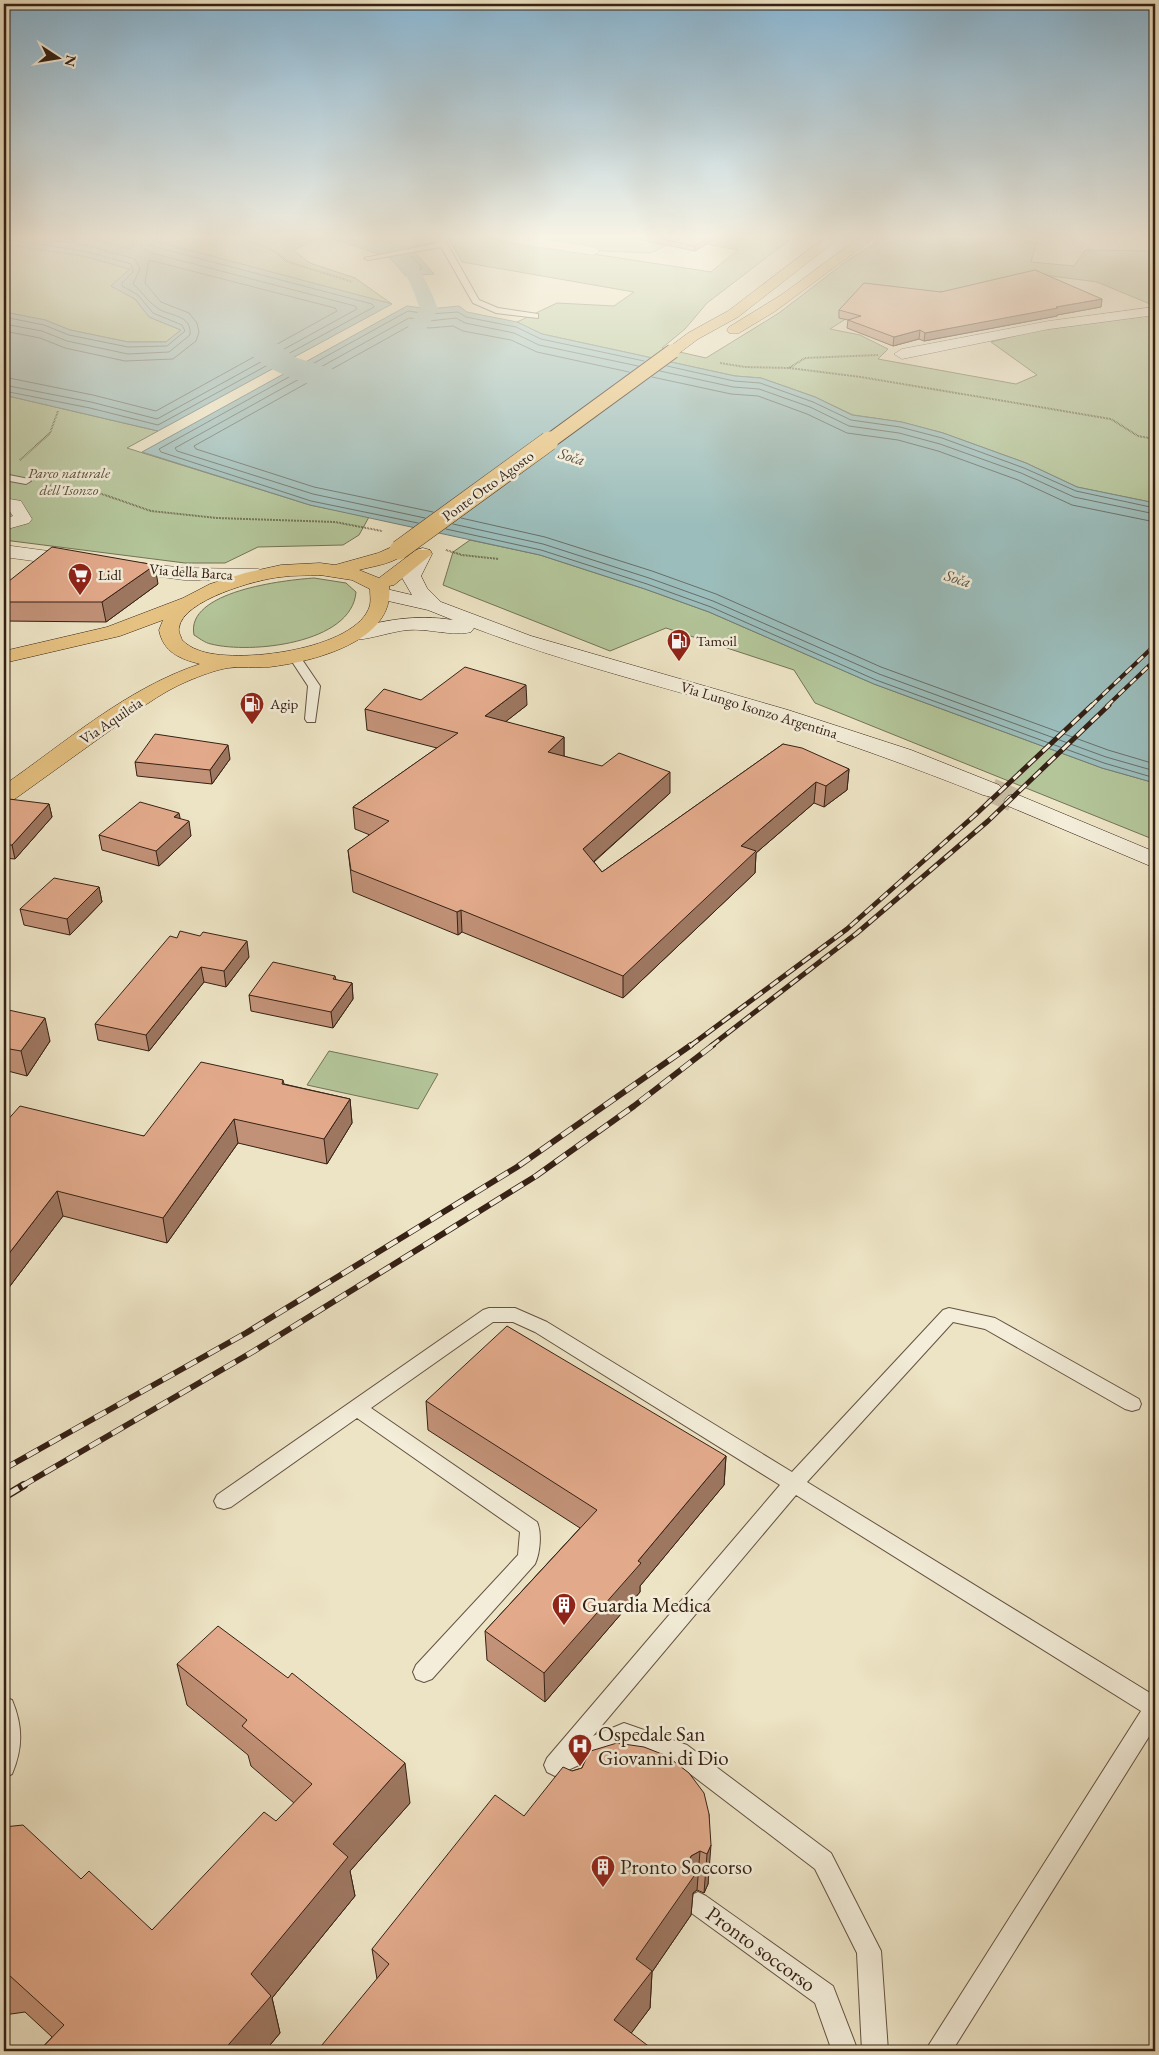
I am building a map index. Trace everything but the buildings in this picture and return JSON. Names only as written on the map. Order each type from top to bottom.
[{"type":"main road","points":[[693,336],[697,334]]},
{"type":"main road","points":[[704,347],[716,334]]},
{"type":"main road","points":[[704,347],[728,334]]},
{"type":"main road","points":[[902,354],[1004,334]]},
{"type":"main road","name":"Ponte Otto Agosto","points":[[334,571],[385,557],[399,550],[693,336]]},
{"type":"main road","name":"Ponte Otto Agosto","points":[[550,460],[704,347]]},
{"type":"main road","points":[[4,503],[15,505],[23,519],[4,525]]},
{"type":"main road","points":[[194,600],[178,612],[169,628],[172,642],[192,656],[226,662],[257,662],[295,657],[326,647],[354,634],[373,618],[381,606],[381,590],[401,568],[433,548]]},
{"type":"main road","points":[[433,548],[411,576],[419,591],[434,606]]},
{"type":"main road","name":"Via della Barca","points":[[4,552],[184,574],[258,575]]},
{"type":"main road","points":[[4,656],[113,632],[194,600],[211,591],[258,575],[282,571],[334,571],[366,577],[381,590]]},
{"type":"main road","name":"Via Lungo Isonzo Argentina","points":[[381,590],[434,606],[524,640],[789,718],[903,755],[991,790]]},
{"type":"main road","name":"Via Lungo Isonzo Argentina","points":[[354,634],[394,624],[443,624],[524,640]]},
{"type":"main road","name":"Via Aquileia","points":[[4,796],[137,701],[180,677],[226,662]]},
{"type":"main road","points":[[1016,801],[1155,861]]},
{"type":"lane","points":[[4,477],[26,481]]},
{"type":"lane","points":[[295,657],[314,686],[311,719]]},
{"type":"lane","points":[[224,1501],[489,1314],[514,1314],[541,1328],[794,1483],[1155,1708],[938,2051]]},
{"type":"lane","points":[[875,2051],[869,1951],[823,1861],[679,1752],[624,1733],[559,1774],[794,1483],[949,1316],[989,1323],[1132,1404]]},
{"type":"lane","points":[[356,1407],[530,1528],[528,1558],[424,1672]]},
{"type":"lane","points":[[4,1707],[11,1730],[4,1768]]},
{"type":"lane","name":"Pronto soccorso","points":[[698,1904],[824,1995],[845,2051]]},
{"type":"path","points":[[789,368],[804,358],[902,354]]},
{"type":"path","points":[[720,363],[744,367],[789,368],[861,377],[1111,419],[1138,436],[1155,439]]},
{"type":"path","points":[[19,461],[43,442],[58,423],[58,411]]},
{"type":"path","points":[[26,481],[102,494],[151,511],[217,518],[335,522],[389,533]]},
{"type":"path","points":[[433,548],[462,555],[499,559]]},
{"type":"green space","points":[[89,334],[176,334],[166,342],[128,342]]},
{"type":"green space","points":[[542,334],[679,334],[662,348],[706,358],[745,334],[854,334],[888,349],[878,359],[1016,384],[1037,375],[991,342],[1023,334],[1155,334],[1155,503],[1077,487],[1026,463],[943,433],[901,422],[853,415],[815,397],[761,378],[735,376]]},
{"type":"green space","name":"Parco naturale dell'Isonzo","points":[[4,395],[158,431],[127,448],[310,505],[369,517],[359,535],[343,545],[258,547],[225,563],[185,563],[4,540]]},
{"type":"green space","points":[[470,540],[540,555],[645,589],[709,612],[874,684],[1102,768],[1155,783],[1155,840],[815,703],[794,670],[666,628],[610,651],[443,585],[453,552]]},
{"type":"green space","points":[[314,578],[346,583],[356,592],[350,610],[337,623],[319,634],[273,646],[250,647],[228,647],[211,644],[204,642],[194,635],[195,620],[205,608],[220,598],[261,585]]},
{"type":"green space","points":[[329,1051],[438,1074],[418,1109],[307,1085]]},
{"type":"water","points":[[4,334],[89,334],[128,342],[166,342],[176,334],[337,334],[158,431],[4,395]]},
{"type":"water","points":[[356,334],[542,334],[735,376],[761,378],[815,397],[852,415],[902,422],[943,433],[1026,463],[1077,487],[1155,503],[1155,783],[1102,768],[874,684],[709,612],[645,589],[540,555],[310,505],[142,452]]},
{"type":"waterway","name":"Soča","points":[[253,334],[250,337],[283,364],[371,392]]},
{"type":"waterway","points":[[401,346],[413,334]]},
{"type":"tunnel","points":[[991,790],[1016,801]]},
{"type":"railway","points":[[1091,706],[1155,645]]},
{"type":"railway","points":[[1107,706],[1155,660]]},
{"type":"railway","points":[[690,1046],[847,929],[974,816],[1092,705]]},
{"type":"railway","points":[[711,1046],[857,933],[988,821],[1109,705]]},
{"type":"railway","points":[[4,1469],[246,1333],[517,1167],[691,1045]]},
{"type":"railway","points":[[22,1486],[254,1351],[536,1176],[634,1106],[713,1045]]},
{"type":"railway","points":[[4,1497],[24,1485]]},
{"type":"place","name":"Lidl","points":[[80,596]]},
{"type":"place","name":"Tamoil","points":[[679,662]]},
{"type":"place","name":"Agip","points":[[252,725]]},
{"type":"place","name":"Guardia Medica","points":[[564,1626]]},
{"type":"place","name":"Ospedale San Giovanni di Dio","points":[[580,1767]]},
{"type":"place","name":"Pronto Soccorso","points":[[603,1888]]}]
